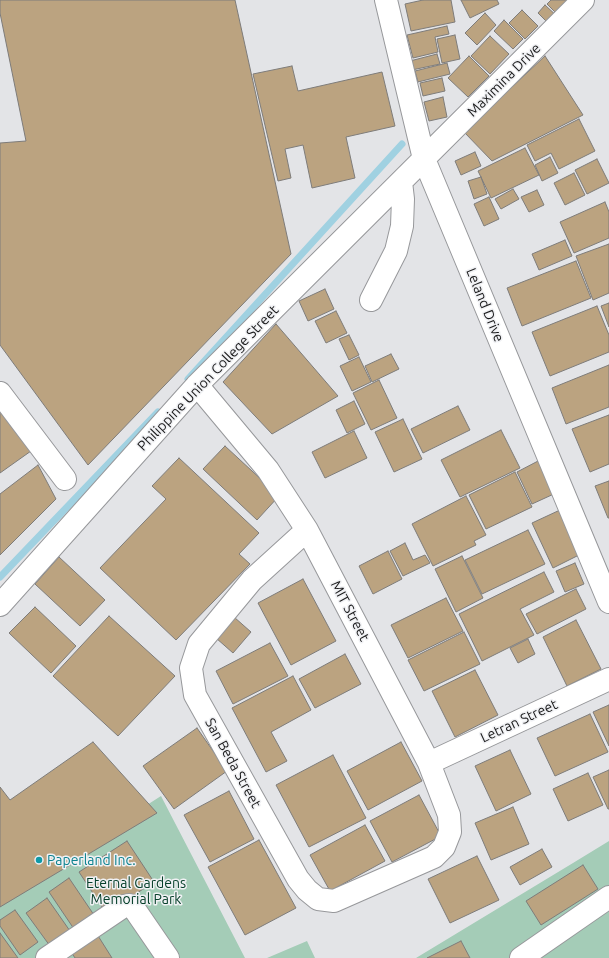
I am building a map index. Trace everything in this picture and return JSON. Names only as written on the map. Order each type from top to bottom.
[{"type":"street","name":"Leland Drive","points":[[386,0],[424,159],[609,602]]},
{"type":"street","name":"Maximina Drive","points":[[424,159],[582,1]]},
{"type":"street","name":"Philippine Union College Street","points":[[0,605],[197,385],[424,159]]},
{"type":"street","points":[[371,300],[396,251],[402,226],[403,200],[401,182]]},
{"type":"street","name":"MIT Street","points":[[197,385],[268,470],[307,530],[429,763],[448,815],[450,832],[444,847],[434,857]]},
{"type":"street","points":[[0,393],[65,479]]},
{"type":"street","name":"San Beda Street","points":[[307,530],[252,580],[199,644],[191,668],[195,695],[298,879],[307,890],[318,899],[334,901],[434,857]]},
{"type":"street","name":"Letran Street","points":[[429,763],[609,680]]},
{"type":"street","points":[[521,958],[609,897]]},
{"type":"street","points":[[47,958],[124,906],[133,907],[168,958]]},
{"type":"green space","name":"Eternal Gardens Memorial Park","points":[[161,796],[245,958],[0,958],[0,899]]},
{"type":"green space","points":[[609,841],[609,958],[416,958],[573,863]]},
{"type":"green space","points":[[307,941],[315,958],[267,958]]},
{"type":"building","points":[[0,0],[235,0],[291,254],[88,465],[0,345],[0,143],[26,141],[0,13]]},
{"type":"building","points":[[423,0],[451,0],[455,22],[411,31],[405,4]]},
{"type":"building","points":[[461,0],[497,0],[499,4],[470,18]]},
{"type":"building","points":[[551,0],[566,0],[572,6],[560,17],[547,4]]},
{"type":"building","points":[[545,5],[559,18],[551,26],[538,13]]},
{"type":"building","points":[[522,10],[538,26],[525,39],[509,23]]},
{"type":"building","points":[[485,13],[496,25],[477,45],[465,33]]},
{"type":"building","points":[[504,20],[523,39],[513,49],[494,31]]},
{"type":"building","points":[[447,26],[449,34],[435,37],[438,52],[413,58],[407,35]]},
{"type":"building","points":[[455,35],[460,59],[442,63],[437,39]]},
{"type":"building","points":[[490,36],[509,54],[490,74],[471,56]]},
{"type":"building","points":[[437,54],[440,64],[412,70],[410,61]]},
{"type":"building","points":[[469,56],[489,76],[468,97],[448,78]]},
{"type":"building","points":[[545,56],[583,115],[492,161],[464,132]]},
{"type":"building","points":[[447,63],[450,74],[418,82],[415,71]]},
{"type":"building","points":[[292,66],[298,91],[382,72],[395,126],[346,137],[355,178],[312,188],[303,145],[285,149],[291,178],[278,181],[253,74]]},
{"type":"building","points":[[442,78],[445,91],[423,96],[420,83]]},
{"type":"building","points":[[443,97],[447,117],[429,121],[424,102]]},
{"type":"building","points":[[579,119],[595,151],[559,169],[551,153],[535,161],[527,145]]},
{"type":"building","points":[[525,148],[539,175],[491,198],[478,171]]},
{"type":"building","points":[[475,152],[481,166],[461,175],[455,161]]},
{"type":"building","points":[[550,157],[558,173],[542,181],[535,165]]},
{"type":"building","points":[[597,159],[609,183],[587,194],[575,170]]},
{"type":"building","points":[[574,173],[585,195],[565,205],[554,183]]},
{"type":"building","points":[[481,177],[487,194],[474,199],[468,181]]},
{"type":"building","points":[[513,189],[519,199],[501,209],[495,199]]},
{"type":"building","points":[[537,190],[544,205],[529,212],[521,197]]},
{"type":"building","points":[[489,197],[499,219],[484,226],[474,204]]},
{"type":"building","points":[[605,202],[609,212],[609,238],[574,253],[560,222]]},
{"type":"building","points":[[565,240],[572,256],[539,270],[532,254]]},
{"type":"building","points":[[609,244],[609,293],[593,300],[576,256]]},
{"type":"building","points":[[576,261],[591,298],[522,326],[507,288]]},
{"type":"building","points":[[325,289],[334,309],[308,321],[299,301]]},
{"type":"building","points":[[609,303],[609,327],[601,306]]},
{"type":"building","points":[[597,306],[609,335],[609,352],[550,376],[532,332]]},
{"type":"building","points":[[336,311],[347,333],[326,343],[315,321]]},
{"type":"building","points":[[276,324],[338,396],[272,434],[223,382]]},
{"type":"building","points":[[349,335],[359,355],[349,360],[339,339]]},
{"type":"building","points":[[391,354],[399,369],[372,382],[365,366]]},
{"type":"building","points":[[359,357],[371,382],[352,391],[340,366]]},
{"type":"building","points":[[609,365],[609,407],[566,424],[552,388]]},
{"type":"building","points":[[379,380],[397,418],[371,430],[353,393]]},
{"type":"building","points":[[354,401],[365,424],[347,433],[336,410]]},
{"type":"building","points":[[458,406],[470,430],[423,453],[411,429]]},
{"type":"building","points":[[0,409],[31,451],[0,473]]},
{"type":"building","points":[[609,415],[609,464],[590,472],[572,429]]},
{"type":"building","points":[[403,419],[422,459],[394,472],[375,432]]},
{"type":"building","points":[[501,430],[520,468],[460,497],[441,460]]},
{"type":"building","points":[[354,431],[367,458],[325,478],[312,452]]},
{"type":"building","points":[[225,446],[279,496],[257,520],[203,469]]},
{"type":"building","points":[[179,458],[259,533],[239,554],[250,564],[176,640],[100,568],[166,499],[152,486]]},
{"type":"building","points":[[540,460],[556,493],[532,504],[517,472]]},
{"type":"building","points":[[38,465],[56,499],[0,555],[0,494]]},
{"type":"building","points":[[515,472],[532,507],[486,529],[469,495]]},
{"type":"building","points":[[609,481],[609,518],[608,518],[595,486]]},
{"type":"building","points":[[466,496],[486,535],[474,541],[476,545],[433,566],[412,524]]},
{"type":"building","points":[[560,510],[581,554],[553,568],[532,523]]},
{"type":"building","points":[[528,530],[545,564],[482,594],[465,560]]},
{"type":"building","points":[[405,543],[413,560],[425,555],[430,563],[403,576],[390,551]]},
{"type":"building","points":[[388,551],[402,579],[373,594],[359,566]]},
{"type":"building","points":[[462,556],[483,598],[456,612],[435,569]]},
{"type":"building","points":[[59,557],[105,600],[80,626],[35,584]]},
{"type":"building","points":[[575,563],[584,584],[565,592],[556,571]]},
{"type":"building","points":[[544,572],[554,592],[520,609],[534,635],[482,661],[459,614]]},
{"type":"building","points":[[303,579],[336,641],[291,665],[258,603]]},
{"type":"building","points":[[576,589],[586,609],[537,634],[526,614]]},
{"type":"building","points":[[446,598],[463,631],[408,658],[391,625]]},
{"type":"building","points":[[35,607],[76,646],[51,673],[9,633]]},
{"type":"building","points":[[109,616],[175,676],[118,736],[53,676]]},
{"type":"building","points":[[234,617],[251,632],[233,653],[216,638]]},
{"type":"building","points":[[576,620],[601,669],[567,686],[543,637]]},
{"type":"building","points":[[464,632],[480,664],[424,691],[408,660]]},
{"type":"building","points":[[528,639],[535,654],[518,663],[510,648]]},
{"type":"building","points":[[270,643],[288,676],[233,704],[216,671]]},
{"type":"building","points":[[345,654],[361,684],[315,708],[299,679]]},
{"type":"building","points":[[475,670],[498,715],[455,737],[432,691]]},
{"type":"building","points":[[293,676],[311,710],[271,732],[287,761],[266,772],[232,708]]},
{"type":"building","points":[[609,705],[609,746],[593,712]]},
{"type":"building","points":[[590,714],[608,752],[555,776],[537,738]]},
{"type":"building","points":[[197,728],[227,771],[174,809],[143,766]]},
{"type":"building","name":"Paperland Inc.","points":[[93,742],[157,813],[0,907],[0,787],[10,800]]},
{"type":"building","points":[[401,742],[422,781],[368,810],[347,771]]},
{"type":"building","points":[[510,750],[531,794],[496,811],[475,766]]},
{"type":"building","points":[[333,755],[366,818],[309,847],[276,785]]},
{"type":"building","points":[[609,770],[609,809],[608,809],[593,777]]},
{"type":"building","points":[[588,773],[603,805],[568,821],[553,789]]},
{"type":"building","points":[[229,791],[254,839],[210,862],[184,815]]},
{"type":"building","points":[[419,795],[441,836],[392,862],[370,821]]},
{"type":"building","points":[[513,807],[529,844],[491,860],[475,823]]},
{"type":"building","points":[[365,825],[385,861],[330,891],[310,855]]},
{"type":"building","points":[[259,840],[296,908],[245,935],[208,867]]},
{"type":"building","points":[[127,841],[154,882],[106,913],[79,872]]},
{"type":"building","points":[[542,849],[552,867],[520,885],[510,867]]},
{"type":"building","points":[[477,856],[499,900],[450,923],[428,879]]},
{"type":"building","points":[[583,865],[598,889],[541,925],[526,901]]},
{"type":"building","points":[[69,878],[94,915],[74,929],[49,892]]},
{"type":"building","points":[[47,898],[70,931],[50,946],[26,913]]},
{"type":"building","points":[[15,910],[38,942],[20,955],[0,926],[0,920]]},
{"type":"building","points":[[95,931],[112,958],[75,958],[68,947]]},
{"type":"building","points":[[0,933],[18,958],[0,958]]},
{"type":"building","points":[[461,941],[470,958],[427,958]]},
{"type":"waterway","points":[[188,379],[402,144]]},
{"type":"waterway","points":[[0,577],[158,412]]},
{"type":"place","name":"Paperland Inc.","points":[[39,860]]}]
